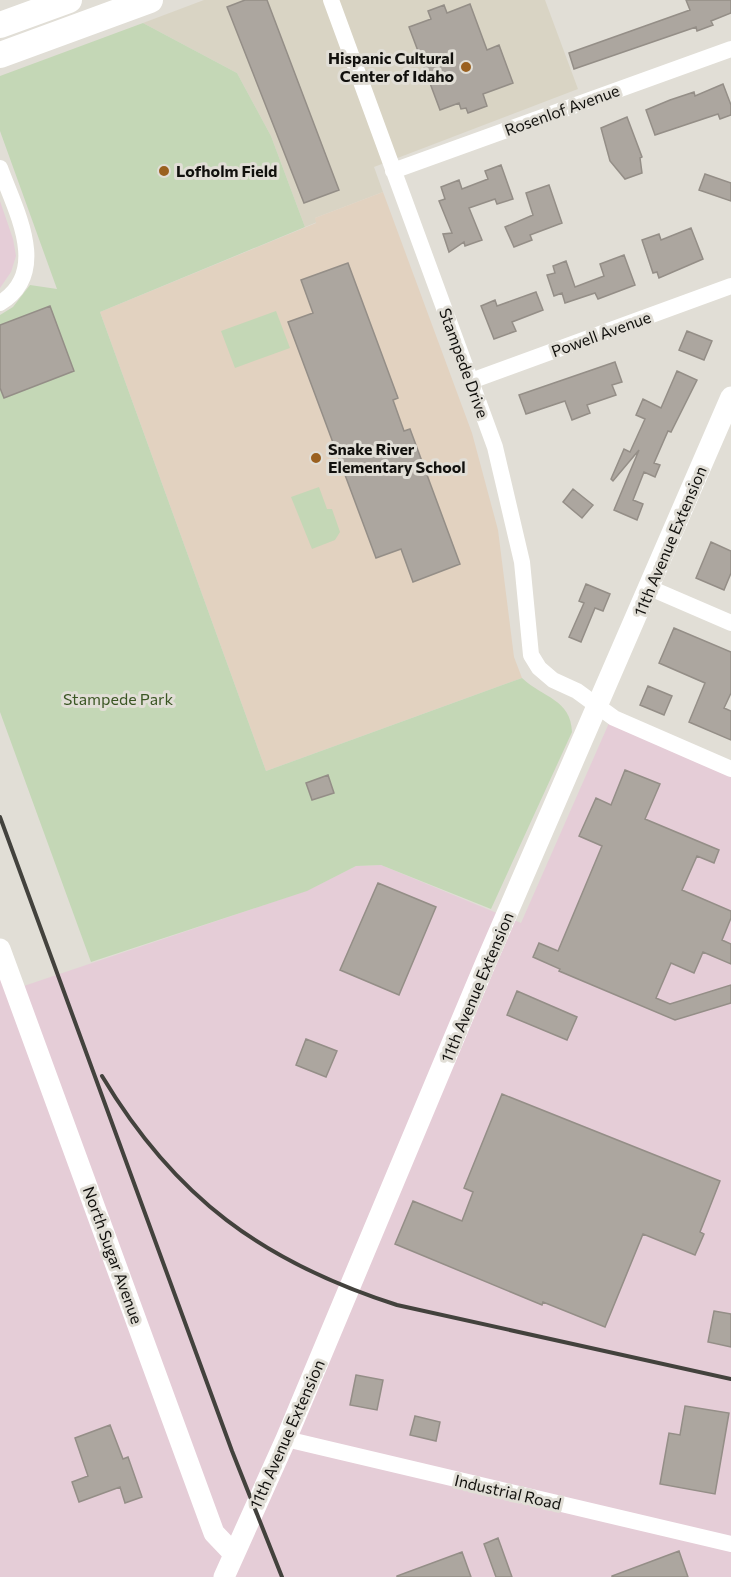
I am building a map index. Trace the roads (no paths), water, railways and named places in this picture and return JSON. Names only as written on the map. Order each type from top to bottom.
[{"type":"main road","points":[[0,25],[69,0]]},
{"type":"main road","points":[[0,56],[150,0]]},
{"type":"street","name":"Stampede Drive","points":[[331,0],[495,447],[522,561],[531,655],[539,668],[553,680],[577,691],[614,718],[731,769]]},
{"type":"street","name":"Rosenlof Avenue","points":[[393,171],[731,49]]},
{"type":"street","points":[[0,168],[26,241],[28,262],[22,280],[8,298],[0,303]]},
{"type":"street","name":"Powell Avenue","points":[[471,381],[731,286]]},
{"type":"street","name":"11th Avenue Extension","points":[[224,1577],[286,1439],[597,706],[731,397]]},
{"type":"street","points":[[650,588],[731,623]]},
{"type":"street","name":"North Sugar Avenue","points":[[0,949],[214,1533],[234,1554]]},
{"type":"street","name":"Industrial Road","points":[[286,1439],[731,1544]]},
{"type":"railway","points":[[0,817],[232,1451],[282,1577]]},
{"type":"railway","points":[[102,1076],[130,1119],[160,1157],[192,1191],[264,1246],[305,1268],[349,1288],[397,1305],[731,1379]]},
{"type":"place","name":"Hispanic Cultural Center of Idaho","points":[[466,67]]},
{"type":"place","name":"Lofholm Field","points":[[164,171]]},
{"type":"place","name":"Snake River Elementary School","points":[[316,458]]},
{"type":"park label","name":"Stampede Park","points":[[118,699]]}]
